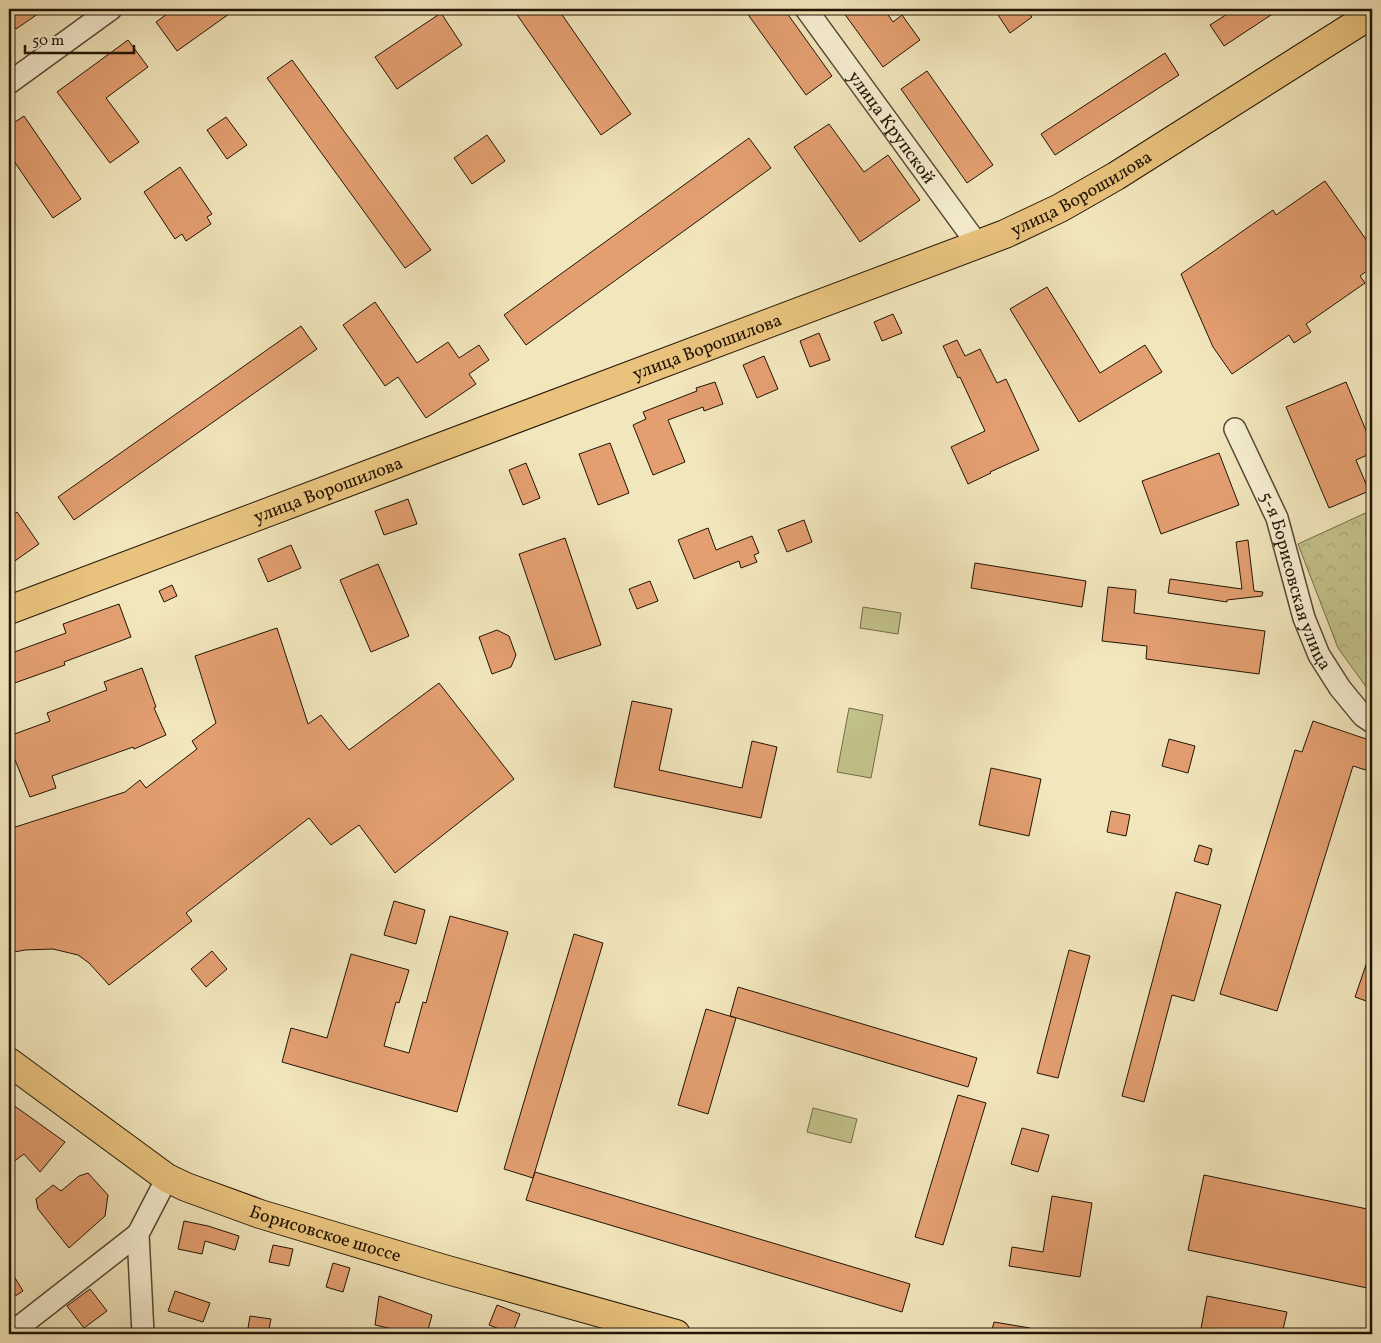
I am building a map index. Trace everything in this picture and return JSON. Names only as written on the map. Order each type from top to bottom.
[{"type":"main road","name":"улица Ворошилова","points":[[9,610],[978,245],[1060,208],[1116,176],[1372,14]]},
{"type":"main road","name":"Борисовское шоссе","points":[[9,1062],[167,1178],[186,1187],[260,1214],[444,1269],[676,1334]]},
{"type":"street","points":[[13,72],[111,9]]},
{"type":"street","name":"улица Крупской","points":[[806,9],[978,245]]},
{"type":"street","name":"5-я Борисовская улица","points":[[1235,429],[1276,518],[1304,618],[1319,655],[1340,688],[1363,716],[1372,722]]},
{"type":"street","points":[[10,1334],[138,1234],[167,1178]]},
{"type":"street","points":[[138,1234],[143,1334]]},
{"type":"green space","points":[[1372,510],[1372,695],[1338,648],[1298,544]]},
{"type":"green space","points":[[863,607],[901,613],[898,634],[860,628]]},
{"type":"green space","points":[[849,708],[883,715],[871,778],[837,772]]},
{"type":"green space","points":[[813,1108],[857,1119],[851,1143],[807,1132]]},
{"type":"building","points":[[9,9],[45,9],[16,29],[9,19]]},
{"type":"building","points":[[174,9],[236,9],[177,51],[156,22]]},
{"type":"building","points":[[513,9],[558,9],[631,114],[601,135]]},
{"type":"building","points":[[744,9],[784,9],[832,76],[806,95]]},
{"type":"building","points":[[841,9],[884,9],[893,22],[902,15],[920,40],[883,67]]},
{"type":"building","points":[[994,9],[1026,9],[1032,17],[1010,33]]},
{"type":"building","points":[[1235,9],[1280,9],[1224,46],[1210,25]]},
{"type":"building","points":[[441,13],[462,45],[397,89],[375,57]]},
{"type":"building","points":[[128,40],[148,67],[106,98],[139,142],[110,163],[57,92]]},
{"type":"building","points":[[1165,53],[1179,75],[1055,155],[1041,134]]},
{"type":"building","points":[[292,60],[431,250],[405,268],[267,78]]},
{"type":"building","points":[[927,71],[993,165],[967,183],[901,89]]},
{"type":"building","points":[[24,116],[81,199],[53,218],[9,154],[9,126]]},
{"type":"building","points":[[226,117],[247,145],[227,159],[207,130]]},
{"type":"building","points":[[829,124],[864,172],[888,155],[920,200],[860,242],[794,147]]},
{"type":"building","points":[[487,135],[505,161],[472,184],[454,158]]},
{"type":"building","points":[[749,138],[771,168],[526,345],[504,315]]},
{"type":"building","points":[[180,167],[212,214],[207,217],[211,224],[186,241],[182,234],[175,239],[144,192]]},
{"type":"building","points":[[1325,181],[1372,248],[1372,267],[1360,276],[1365,283],[1306,324],[1311,332],[1294,343],[1289,335],[1232,374],[1213,347],[1181,274],[1273,210],[1276,215]]},
{"type":"building","points":[[1047,287],[1100,373],[1145,345],[1162,372],[1079,422],[1010,309]]},
{"type":"building","points":[[375,302],[417,363],[448,342],[459,358],[479,345],[489,360],[469,374],[476,384],[426,418],[398,377],[385,386],[343,325]]},
{"type":"building","points":[[893,314],[902,333],[882,341],[874,322]]},
{"type":"building","points":[[301,326],[317,349],[74,520],[58,497]]},
{"type":"building","points":[[819,333],[830,360],[810,367],[800,341]]},
{"type":"building","points":[[957,340],[965,356],[980,349],[997,383],[1006,379],[1039,450],[968,484],[951,447],[985,431],[960,377],[958,378],[943,346]]},
{"type":"building","points":[[764,356],[778,389],[757,398],[743,365]]},
{"type":"building","points":[[715,382],[723,404],[704,411],[703,407],[668,420],[685,462],[653,475],[633,425],[646,419],[643,412],[697,391],[696,388]]},
{"type":"building","points":[[1346,382],[1372,445],[1372,453],[1356,460],[1369,491],[1329,508],[1286,407]]},
{"type":"building","points":[[610,443],[629,493],[598,505],[579,454]]},
{"type":"building","points":[[1219,453],[1239,505],[1161,534],[1142,481]]},
{"type":"building","points":[[526,463],[540,498],[523,505],[509,470]]},
{"type":"building","points":[[408,499],[417,524],[384,535],[375,511]]},
{"type":"building","points":[[17,512],[39,544],[9,565],[9,518]]},
{"type":"building","points":[[804,520],[812,542],[787,552],[778,530]]},
{"type":"building","points":[[708,528],[716,550],[752,536],[759,553],[754,555],[757,562],[741,568],[739,561],[694,579],[678,540]]},
{"type":"building","points":[[565,538],[601,645],[555,660],[519,554]]},
{"type":"building","points":[[1248,540],[1254,591],[1263,592],[1262,596],[1227,600],[1227,602],[1168,593],[1170,579],[1242,589],[1236,542]]},
{"type":"building","points":[[291,545],[301,568],[268,582],[258,559]]},
{"type":"building","points":[[975,563],[1086,581],[1082,607],[971,588]]},
{"type":"building","points":[[378,564],[409,636],[371,652],[340,580]]},
{"type":"building","points":[[650,581],[658,601],[637,609],[629,589]]},
{"type":"building","points":[[172,585],[177,596],[164,602],[159,591]]},
{"type":"building","points":[[1108,587],[1136,590],[1134,613],[1265,631],[1259,674],[1146,659],[1147,646],[1102,641]]},
{"type":"building","points":[[119,604],[131,637],[64,662],[65,665],[9,685],[9,654],[66,633],[63,624]]},
{"type":"building","points":[[277,628],[308,724],[321,715],[349,750],[439,683],[514,779],[395,873],[359,825],[331,845],[309,818],[186,913],[192,921],[109,985],[89,963],[78,955],[53,949],[25,950],[9,953],[9,829],[125,792],[140,780],[146,788],[197,749],[192,741],[216,723],[195,656]]},
{"type":"building","points":[[497,630],[509,636],[516,655],[511,667],[492,674],[479,637]]},
{"type":"building","points":[[142,668],[156,707],[154,708],[166,735],[134,749],[133,747],[52,776],[56,788],[30,797],[9,745],[9,736],[50,721],[47,713],[107,690],[104,682]]},
{"type":"building","points":[[632,701],[672,709],[659,770],[742,788],[752,741],[777,747],[761,818],[614,787]]},
{"type":"building","points":[[1313,721],[1372,741],[1372,772],[1353,766],[1277,1011],[1220,994],[1295,750],[1302,752]]},
{"type":"building","points":[[1169,739],[1195,746],[1188,773],[1162,766]]},
{"type":"building","points":[[991,768],[1041,779],[1029,836],[979,825]]},
{"type":"building","points":[[1111,811],[1130,815],[1126,836],[1107,832]]},
{"type":"building","points":[[1199,845],[1212,849],[1208,865],[1194,861]]},
{"type":"building","points":[[1176,892],[1221,905],[1194,1001],[1172,995],[1144,1102],[1122,1096]]},
{"type":"building","points":[[394,901],[425,910],[416,944],[384,935]]},
{"type":"building","points":[[450,916],[508,932],[457,1112],[282,1062],[291,1028],[327,1038],[351,954],[409,970],[399,1003],[396,1002],[384,1046],[409,1053],[423,1002],[426,1003]]},
{"type":"building","points":[[574,934],[603,943],[533,1178],[504,1169]]},
{"type":"building","points":[[1069,950],[1090,956],[1058,1078],[1037,1073]]},
{"type":"building","points":[[212,951],[227,969],[206,987],[191,969]]},
{"type":"building","points":[[1370,953],[1372,953],[1372,1003],[1355,997]]},
{"type":"building","points":[[738,987],[977,1058],[968,1087],[730,1016]]},
{"type":"building","points":[[706,1009],[736,1018],[708,1114],[678,1105]]},
{"type":"building","points":[[958,1095],[986,1103],[943,1245],[915,1237]]},
{"type":"building","points":[[9,1102],[65,1142],[40,1172],[24,1154],[9,1165]]},
{"type":"building","points":[[1022,1128],[1049,1135],[1038,1172],[1011,1164]]},
{"type":"building","points":[[535,1172],[910,1284],[902,1312],[526,1200]]},
{"type":"building","points":[[88,1173],[108,1195],[105,1216],[69,1248],[38,1209],[36,1199],[53,1185],[61,1191],[79,1176]]},
{"type":"building","points":[[1204,1175],[1372,1210],[1372,1289],[1188,1250]]},
{"type":"building","points":[[1052,1196],[1092,1203],[1080,1277],[1009,1266],[1012,1247],[1043,1252]]},
{"type":"building","points":[[184,1221],[239,1236],[235,1250],[205,1241],[202,1254],[178,1249]]},
{"type":"building","points":[[273,1245],[293,1249],[289,1266],[269,1262]]},
{"type":"building","points":[[333,1263],[350,1268],[343,1292],[326,1287]]},
{"type":"building","points":[[9,1268],[23,1291],[9,1300]]},
{"type":"building","points":[[90,1289],[107,1311],[84,1328],[67,1306]]},
{"type":"building","points":[[175,1291],[210,1303],[203,1322],[168,1311]]},
{"type":"building","points":[[379,1296],[432,1315],[427,1334],[414,1334],[375,1325]]},
{"type":"building","points":[[1207,1296],[1287,1312],[1282,1334],[1200,1334]]},
{"type":"building","points":[[497,1305],[520,1314],[512,1334],[489,1325]]},
{"type":"building","points":[[250,1316],[271,1319],[268,1334],[247,1334]]},
{"type":"building","points":[[994,1322],[1030,1328],[1030,1334],[991,1334]]}]
